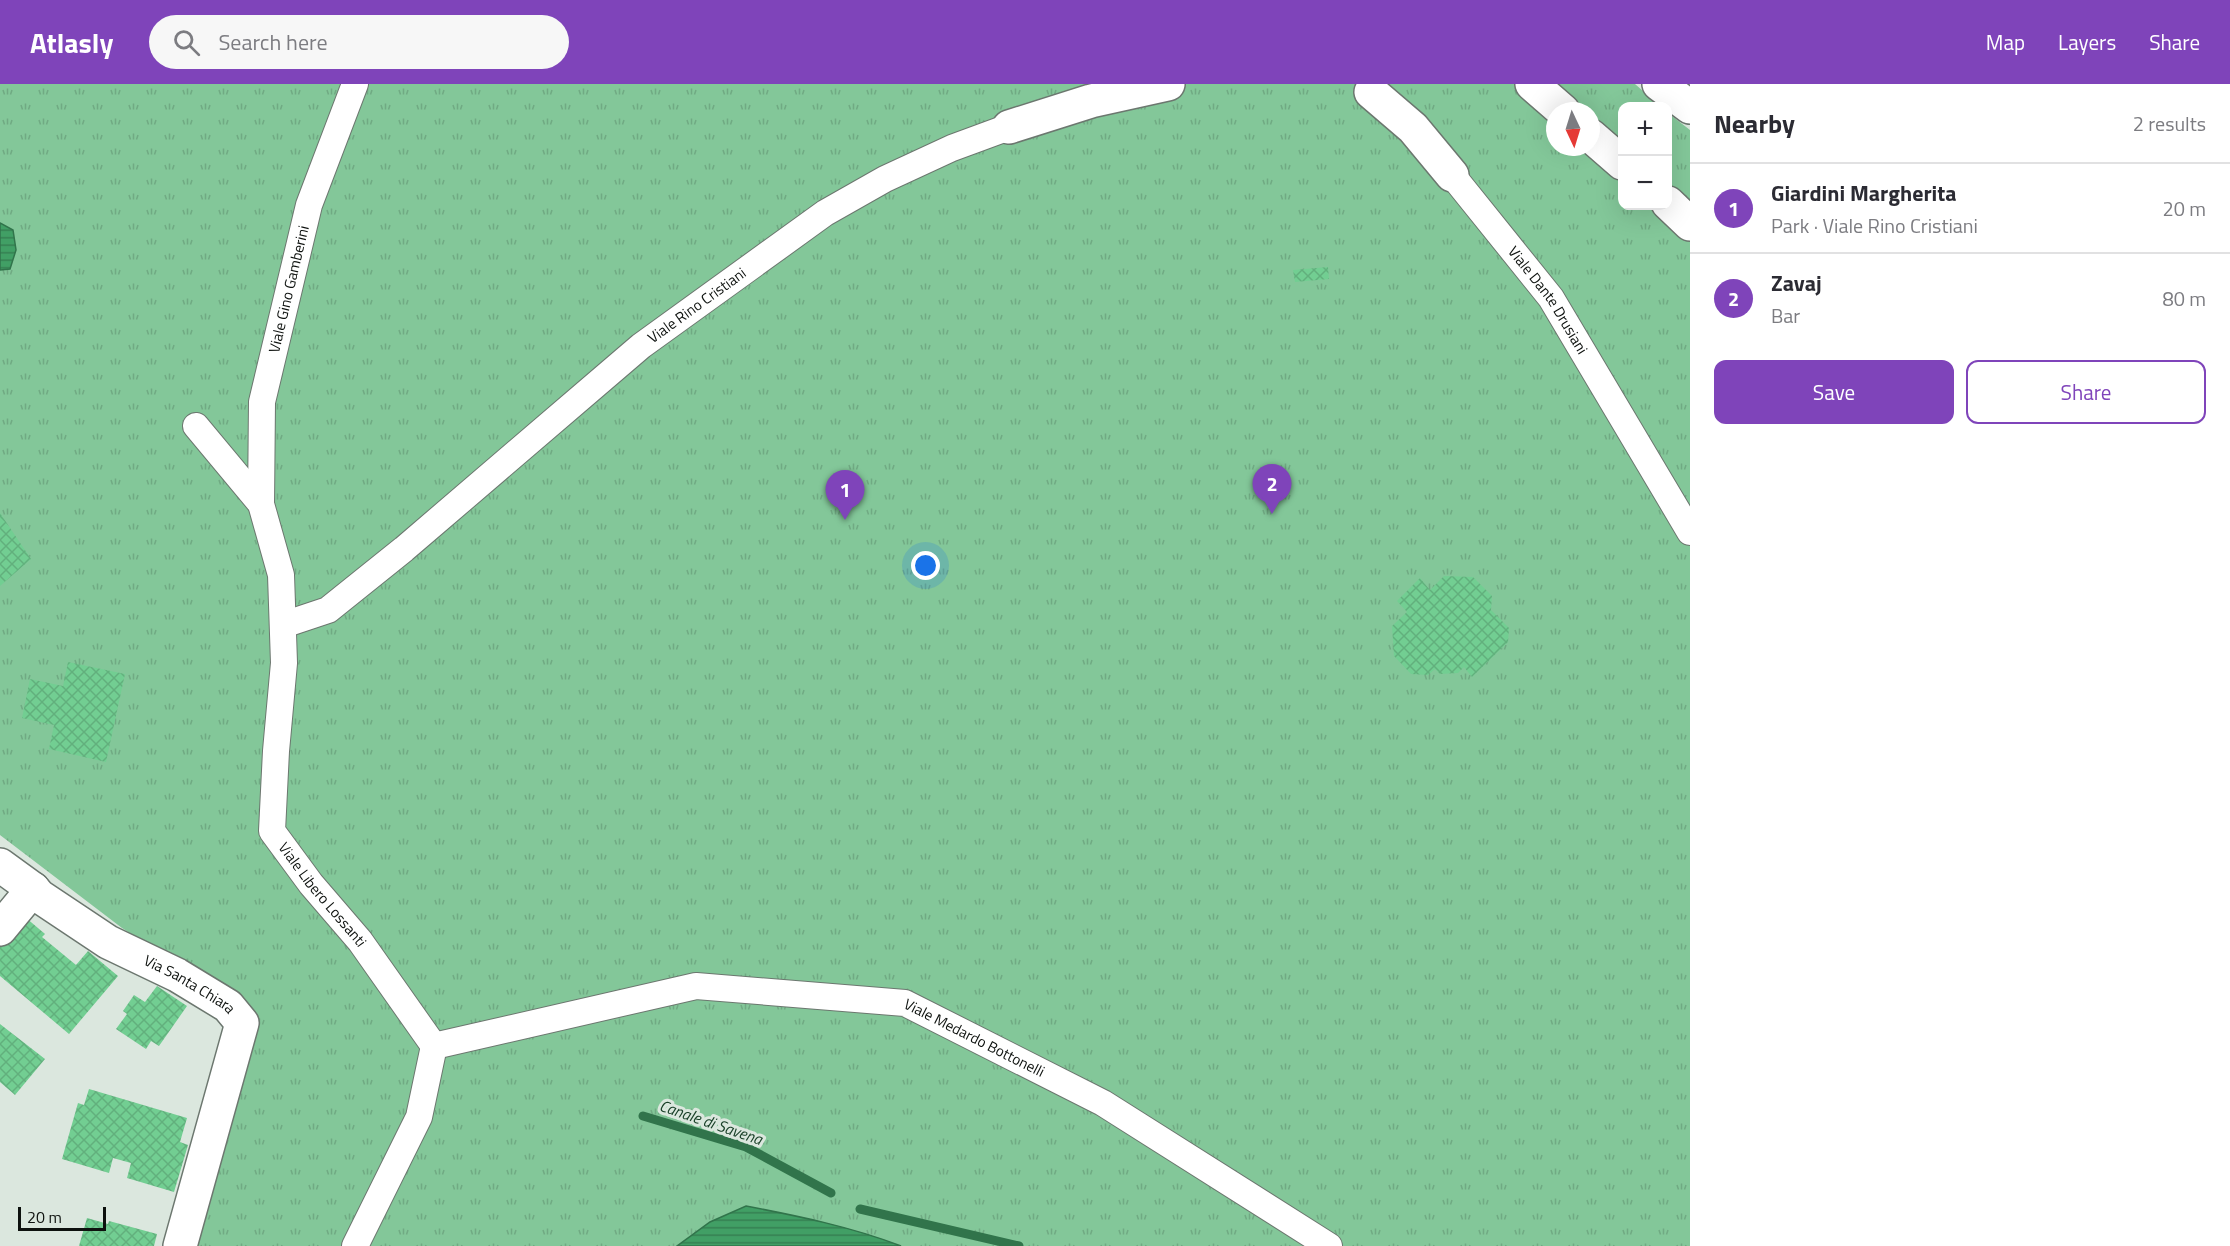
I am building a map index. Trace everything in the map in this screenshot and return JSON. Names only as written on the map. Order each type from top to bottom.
[{"type":"street","name":"Viale Gino Gamberini","points":[[261,504],[262,402],[309,205],[355,84]]},
{"type":"street","name":"Viale Rino Cristiani","points":[[283,625],[328,610],[404,549],[641,346],[825,213],[894,174],[952,148],[1091,101],[1168,84]]},
{"type":"street","points":[[1532,84],[1553,102]]},
{"type":"street","points":[[1659,84],[1690,107]]},
{"type":"street","name":"Viale Dante Drusiani","points":[[1369,86],[1413,128],[1551,298],[1690,532]]},
{"type":"street","points":[[1600,144],[1618,159]]},
{"type":"street","points":[[1672,207],[1690,224]]},
{"type":"street","name":"Viale Libero Lossanti","points":[[196,426],[261,504],[281,574],[284,663],[272,831],[311,884],[360,941],[434,1046]]},
{"type":"street","name":"Via Santa Chiara","points":[[0,865],[39,896],[108,942],[177,975],[228,1006],[242,1023],[180,1246]]},
{"type":"street","points":[[0,929],[33,889]]},
{"type":"street","name":"Viale Medardo Bottonelli","points":[[434,1046],[696,986],[905,1003],[1103,1103],[1329,1246]]},
{"type":"street","points":[[355,1246],[419,1118],[434,1046]]},
{"type":"green space","points":[[0,84],[1635,84],[1655,102],[1618,102],[1618,210],[1672,210],[1672,116],[1690,130],[1690,1246],[197,1246],[257,1025],[242,1006],[122,928],[0,835]]},
{"type":"shaded area","points":[[0,223],[13,230],[16,250],[10,269],[0,270]]},
{"type":"shaded area","points":[[746,1206],[844,1228],[901,1246],[677,1246],[710,1222]]},
{"type":"building","points":[[1328,267],[1329,279],[1295,282],[1293,270]]},
{"type":"building","points":[[0,513],[31,559],[0,586]]},
{"type":"building","points":[[1444,576],[1473,577],[1492,596],[1491,610],[1509,628],[1508,642],[1472,677],[1464,667],[1458,673],[1440,674],[1435,669],[1428,675],[1411,674],[1394,656],[1392,626],[1407,612],[1397,601],[1420,578],[1430,590]]},
{"type":"building","points":[[68,662],[125,674],[106,762],[49,749],[54,725],[22,718],[30,679],[63,686]]},
{"type":"building","points":[[25,917],[45,934],[42,937],[76,965],[88,951],[118,976],[69,1034],[0,976],[0,947]]},
{"type":"building","points":[[157,986],[187,1006],[159,1046],[151,1041],[146,1049],[116,1029],[127,1014],[123,1011],[134,995],[145,1002]]},
{"type":"building","points":[[0,1024],[45,1059],[15,1095],[0,1082]]},
{"type":"building","points":[[89,1089],[187,1118],[180,1142],[188,1145],[174,1192],[127,1178],[131,1163],[113,1158],[109,1173],[62,1159],[78,1103],[84,1105]]},
{"type":"building","points":[[87,1218],[108,1224],[109,1221],[157,1234],[154,1246],[79,1246]]},
{"type":"waterway","name":"Canale di Savena","points":[[643,1116],[746,1147],[831,1193]]},
{"type":"waterway","name":"Canale di Savena","points":[[860,1209],[1019,1246]]},
{"type":"place","name":"Zavaj","points":[[1272,514]]},
{"type":"place","name":"Giardini Margherita","points":[[845,520]]}]
